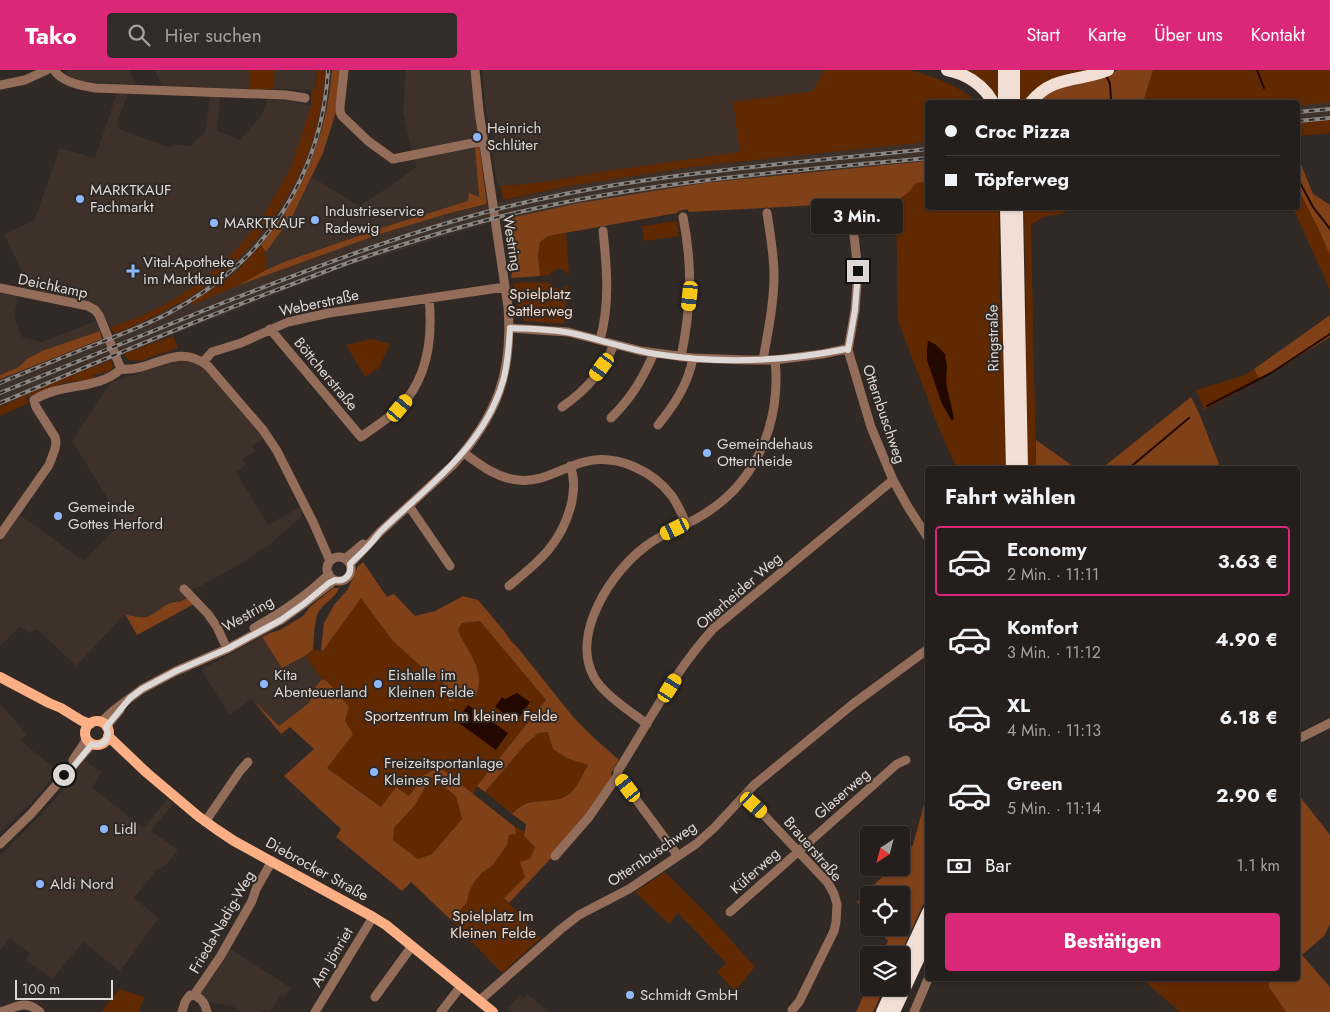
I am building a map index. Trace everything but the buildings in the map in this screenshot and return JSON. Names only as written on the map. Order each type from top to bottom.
[{"type":"highway","points":[[947,70],[964,75],[982,87],[992,100]]},
{"type":"highway","points":[[1004,70],[1004,100]]},
{"type":"highway","points":[[1014,70],[1014,100]]},
{"type":"highway","points":[[1033,100],[1054,83],[1106,71]]},
{"type":"highway","name":"Ringstraße","points":[[1006,210],[1012,466]]},
{"type":"highway","name":"Ringstraße","points":[[1017,210],[1022,466]]},
{"type":"highway","points":[[910,951],[925,918]]},
{"type":"highway","points":[[894,1012],[925,945]]},
{"type":"highway","points":[[882,1012],[889,996]]},
{"type":"main road","name":"Diebrocker Straße","points":[[0,677],[49,704],[61,708],[82,721],[206,822],[234,840],[373,917],[493,1012]]},
{"type":"street","points":[[0,85],[25,80],[47,70]]},
{"type":"street","points":[[54,70],[58,76],[68,82],[95,88],[286,95],[305,98]]},
{"type":"street","points":[[344,70],[340,107],[342,116],[368,140],[393,159],[483,141]]},
{"type":"street","name":"Westring","points":[[0,844],[31,814],[97,733],[130,698],[196,658],[226,646],[332,577],[340,581],[348,576],[350,572],[340,560],[380,532],[409,506],[453,465],[482,428],[500,391],[509,351],[510,328],[483,141],[475,70]]},
{"type":"street","points":[[510,328],[568,332],[654,353],[693,358],[775,360],[848,350],[855,310],[858,271],[851,209]]},
{"type":"street","points":[[763,360],[769,331],[774,275],[767,213]]},
{"type":"street","points":[[681,357],[686,331],[691,276],[688,242],[683,217]]},
{"type":"street","points":[[600,340],[604,328],[607,301],[607,271],[603,231]]},
{"type":"street","name":"Weberstraße","points":[[204,362],[212,352],[241,343],[288,322],[329,313],[505,287]]},
{"type":"street","name":"Deichkamp","points":[[0,288],[88,306],[94,310],[99,315],[121,369]]},
{"type":"street","name":"Böttcherstraße","points":[[270,329],[361,437],[400,408],[410,396],[419,380],[428,353],[431,316],[428,298]]},
{"type":"street","points":[[562,407],[574,399],[596,376],[614,344]]},
{"type":"street","name":"Otternbuschweg","points":[[848,350],[871,428],[893,480],[925,533]]},
{"type":"street","points":[[611,418],[633,394],[647,370],[654,353]]},
{"type":"street","points":[[0,535],[49,465],[55,449],[56,437],[36,407],[34,400],[61,389],[106,380],[114,376],[121,369],[130,370],[180,356],[189,356],[204,362],[214,372],[263,430],[277,451],[313,522],[340,560],[327,570],[332,577]]},
{"type":"street","points":[[658,425],[681,393],[691,370],[693,358]]},
{"type":"street","points":[[647,724],[605,692],[594,677],[587,658],[588,638],[593,619],[607,588],[622,569],[647,545],[664,534],[706,513],[726,498],[745,477],[767,436],[775,402],[775,360]]},
{"type":"street","points":[[464,453],[493,472],[519,480],[538,479],[585,461],[617,462],[640,470],[656,480],[673,498],[686,523]]},
{"type":"street","points":[[509,586],[544,556],[563,528],[570,509],[574,488],[574,474],[570,466]]},
{"type":"street","name":"Otterheider Weg","points":[[555,856],[589,817],[618,775],[618,771],[647,724],[702,641],[714,628],[893,480]]},
{"type":"street","points":[[409,506],[450,566]]},
{"type":"street","points":[[184,589],[208,614],[226,646]]},
{"type":"street","name":"Otternbuschweg","points":[[479,1001],[561,929],[579,916],[629,889],[696,844],[754,786],[854,704],[925,651]]},
{"type":"street","points":[[1300,738],[1330,724]]},
{"type":"street","name":"Glaserweg","points":[[798,851],[897,764],[906,760]]},
{"type":"street","points":[[206,822],[248,762]]},
{"type":"street","points":[[618,775],[678,856]]},
{"type":"street","name":"Brauerstraße","points":[[744,796],[764,814],[828,883],[836,899],[838,913],[834,932],[799,1002],[792,1010]]},
{"type":"street","name":"Küferweg","points":[[730,912],[798,851]]},
{"type":"street","name":"Frieda-Nadig-Weg","points":[[182,1012],[187,998],[190,995],[194,995],[220,956],[252,901],[256,889],[272,861]]},
{"type":"street","name":"Am Jönriet","points":[[315,1012],[373,917]]},
{"type":"street","points":[[375,997],[412,946]]},
{"type":"street","points":[[914,1012],[927,981]]},
{"type":"street","points":[[440,1012],[462,986]]},
{"type":"street","name":"Frieda-Nadig-Weg","points":[[194,995],[201,999],[207,1012]]},
{"type":"street","points":[[0,1012],[25,1004],[33,1006],[40,1012]]},
{"type":"shaded area","points":[[67,70],[129,70],[137,85],[72,79],[66,73]]},
{"type":"shaded area","points":[[155,70],[250,70],[250,89],[162,86]]},
{"type":"shaded area","points":[[275,70],[317,70],[315,90],[274,89]]},
{"type":"shaded area","points":[[326,70],[332,70],[325,115],[316,150],[302,183],[285,213],[261,245],[238,270],[192,304],[380,234],[450,213],[575,185],[699,166],[925,142],[925,161],[704,183],[579,203],[486,224],[347,266],[52,383],[0,407],[0,379],[102,339],[176,305],[254,242],[275,216],[293,187],[318,120]]},
{"type":"shaded area","points":[[332,70],[340,70],[335,115],[323,153],[293,215],[266,252],[261,245],[289,206],[310,163],[318,141],[325,118]]},
{"type":"shaded area","points":[[406,70],[470,70],[478,136],[474,137],[479,198],[381,228],[266,270],[266,252],[293,215],[312,177],[359,206],[416,167],[403,113]]},
{"type":"shaded area","points":[[482,70],[824,70],[813,91],[733,102],[741,152],[544,182],[500,186],[497,183],[491,144],[493,142],[493,135],[492,129],[489,127],[485,104]]},
{"type":"shaded area","points":[[1117,70],[1153,70],[1144,100],[1038,100],[1053,88],[1112,73]]},
{"type":"shaded area","points":[[117,93],[128,93],[117,123],[119,129],[171,148],[173,144],[192,146],[197,139],[204,135],[210,96],[220,96],[217,131],[240,140],[262,115],[268,98],[285,99],[311,106],[290,169],[264,215],[242,243],[217,268],[168,303],[144,315],[110,327],[103,311],[92,303],[30,289],[4,234],[34,221],[60,148],[95,158]]},
{"type":"shaded area","points":[[1330,102],[1330,120],[1300,123],[1300,105]]},
{"type":"shaded area","points":[[478,136],[487,204],[380,234],[237,286],[284,262],[381,228],[468,201],[469,193],[479,197],[474,137]]},
{"type":"shaded area","points":[[925,161],[925,182],[916,183],[908,193],[896,201],[689,212],[687,209],[677,213],[548,236],[540,242],[538,256],[540,276],[511,278],[512,272],[506,219],[579,203],[704,183]]},
{"type":"shaded area","points":[[1300,162],[1313,194],[1330,205],[1330,255],[1300,192]]},
{"type":"shaded area","points":[[0,293],[18,297],[14,317],[22,337],[42,342],[96,321],[100,331],[42,351],[27,359],[19,367],[0,375]]},
{"type":"shaded area","points":[[1330,315],[1330,337],[1260,380],[1254,369]]},
{"type":"shaded area","points":[[100,331],[102,339],[0,379],[0,375],[19,367],[27,359],[42,351]]},
{"type":"shaded area","points":[[928,341],[935,344],[945,354],[947,366],[946,383],[954,418],[952,421],[942,404],[927,360]]},
{"type":"shaded area","points":[[183,360],[192,361],[204,367],[264,438],[252,446],[255,451],[243,459],[246,465],[236,472],[268,525],[300,507],[303,515],[269,545],[237,566],[191,591],[187,598],[180,602],[174,601],[147,617],[134,617],[125,614],[76,666],[37,629],[29,633],[19,627],[0,646],[0,544],[20,515],[84,561],[122,522],[72,441],[111,382],[168,363]]},
{"type":"shaded area","points":[[1191,397],[1220,466],[1105,466]]},
{"type":"shaded area","points":[[1036,440],[1073,466],[1034,466]]},
{"type":"shaded area","points":[[363,562],[387,597],[394,594],[415,616],[435,611],[463,596],[478,600],[574,718],[619,760],[611,773],[612,777],[584,819],[554,855],[509,903],[504,898],[525,877],[520,862],[530,859],[535,847],[524,836],[526,824],[512,814],[526,804],[554,800],[568,795],[577,785],[588,765],[569,759],[553,749],[548,732],[538,733],[523,747],[485,792],[477,786],[546,700],[480,621],[462,623],[458,630],[477,667],[479,684],[476,696],[460,694],[450,702],[445,693],[445,684],[427,672],[392,640],[361,598],[323,651],[321,650],[324,623],[334,605],[348,589],[358,566]]},
{"type":"shaded area","points":[[333,588],[339,588],[318,613],[313,649],[305,656],[282,668],[262,637],[280,630],[303,616],[310,607]]},
{"type":"shaded area","points":[[187,598],[194,604],[137,635],[125,614],[146,617],[170,603],[180,602]]},
{"type":"shaded area","name":"Kita Abenteuerland","points":[[262,637],[282,668],[305,656],[322,679],[314,689],[309,703],[279,726],[252,699],[230,715],[201,670]]},
{"type":"shaded area","points":[[322,679],[327,681],[349,707],[345,721],[353,734],[327,768],[381,807],[396,787],[409,796],[423,776],[439,767],[515,827],[516,834],[509,835],[507,845],[492,866],[474,882],[467,902],[452,921],[411,882],[402,891],[336,837],[341,829],[284,776],[314,749],[290,727],[281,734],[252,699],[279,726],[309,703],[314,689]],"holes":[[[431,777],[456,796],[462,819],[432,854],[418,859],[393,840],[394,828],[415,805]]]},
{"type":"shaded area","points":[[517,693],[530,702],[516,722],[495,707],[502,697],[505,699]]},
{"type":"shaded area","points":[[0,703],[26,734],[21,741],[57,770],[37,797],[0,832]]},
{"type":"shaded area","points":[[468,705],[508,733],[496,750],[456,721]]},
{"type":"shaded area","points":[[85,760],[102,771],[92,788],[144,828],[168,798],[173,803],[151,831],[178,850],[165,867],[158,868],[134,898],[159,918],[120,971],[83,942],[52,979],[26,960],[30,953],[10,938],[0,951],[0,855],[45,811]]},
{"type":"shaded area","points":[[1300,797],[1330,835],[1330,924],[1324,936],[1302,955],[1330,987],[1330,1012],[1286,1012],[1269,987],[1268,981],[1300,981]]},
{"type":"shaded area","points":[[925,800],[925,900],[910,933],[910,886],[873,886],[883,876],[910,876],[910,848],[913,845]]},
{"type":"shaded area","points":[[884,936],[909,936],[904,946],[886,946],[888,941]]},
{"type":"shaded area","points":[[229,948],[291,988],[285,997],[281,995],[270,1012],[263,1010],[261,1012],[241,1012],[232,1006],[206,1002],[200,995],[219,960]]},
{"type":"shaded area","points":[[527,994],[549,1012],[511,1012],[507,1009],[520,995],[524,998]]},
{"type":"shaded area","points":[[863,996],[880,996],[873,1012],[856,1012]]},
{"type":"green space","points":[[250,70],[275,70],[274,89],[250,89]]},
{"type":"green space","points":[[317,70],[326,70],[326,72],[319,114],[308,155],[289,193],[265,229],[236,261],[193,295],[149,319],[115,334],[110,327],[144,315],[168,303],[217,268],[242,243],[264,215],[290,169],[311,106],[311,90],[315,90]]},
{"type":"green space","points":[[824,70],[910,70],[954,86],[974,100],[925,100],[925,142],[699,166],[575,185],[503,200],[500,186],[544,182],[740,152],[733,102],[813,91]]},
{"type":"green space","points":[[958,70],[1000,70],[1000,100],[997,100]]},
{"type":"green space","points":[[1018,70],[1096,70],[1031,100],[1018,100]]},
{"type":"green space","points":[[1153,70],[1330,70],[1330,102],[1300,106],[1300,100],[1144,100]]},
{"type":"green space","points":[[1330,120],[1330,133],[1300,136],[1300,123]]},
{"type":"green space","points":[[1300,162],[1313,194],[1330,205],[1330,290],[1294,210],[1300,210]]},
{"type":"green space","points":[[925,182],[925,210],[999,210],[1000,297],[1006,361],[1008,466],[956,466],[938,426],[898,321],[896,201],[908,193],[916,183]]},
{"type":"green space","points":[[1024,210],[1069,210],[1061,214],[1043,217],[1031,225],[1036,464],[1034,466],[1027,466],[1024,354],[1026,320]]},
{"type":"green space","points":[[677,221],[679,236],[644,241],[642,226]]},
{"type":"green space","points":[[566,233],[569,274],[558,269],[554,270],[550,275],[540,276],[538,256],[540,242],[548,236]]},
{"type":"green space","points":[[261,245],[266,252],[266,270],[237,286],[192,305],[193,301],[219,285],[238,270]]},
{"type":"green space","name":"Spielplatz Sattlerweg","points":[[549,282],[558,289],[568,284],[564,324],[525,321],[520,316],[513,283]]},
{"type":"green space","points":[[173,336],[178,348],[139,361],[130,360],[123,354]]},
{"type":"green space","points":[[372,339],[390,344],[379,368],[365,377],[346,345]]},
{"type":"green space","points":[[111,360],[113,367],[110,371],[93,375],[94,379],[63,383],[26,398],[29,403],[0,416],[0,407],[52,383]]},
{"type":"green space","points":[[1254,369],[1260,380],[1204,410],[1196,390],[1245,375]]},
{"type":"green space","name":"Sportzentrum Im kleinen Felde","points":[[361,598],[392,640],[458,630],[462,623],[480,621],[546,700],[477,786],[473,794],[439,767],[423,776],[409,796],[396,787],[382,807],[326,767],[352,734],[328,681],[322,679],[305,656],[313,649],[323,651]]},
{"type":"green space","points":[[548,732],[569,759],[588,764],[577,785],[568,795],[554,800],[527,804],[512,814],[485,792],[523,747],[538,733]]},
{"type":"green space","points":[[431,777],[456,796],[462,820],[432,854],[418,859],[393,840],[394,828],[415,805]]},
{"type":"green space","name":"Spielplatz Im Kleinen Felde","points":[[515,827],[524,831],[524,836],[535,847],[525,877],[504,898],[541,938],[502,973],[452,921],[467,902],[474,882],[492,866],[509,835],[515,834]]},
{"type":"green space","points":[[665,872],[712,919],[755,967],[735,991],[717,972],[726,963],[678,913],[669,924],[635,892]]},
{"type":"green space","points":[[1144,981],[1268,981],[1269,987],[1286,1012],[1180,1012]]},
{"type":"green space","points":[[120,989],[144,997],[139,1012],[101,1012]]},
{"type":"waterway","points":[[1257,70],[1264,88]]},
{"type":"waterway","points":[[1107,77],[1110,84],[1111,100]]},
{"type":"waterway","points":[[1300,183],[1313,207],[1330,229]]},
{"type":"waterway","points":[[1207,406],[1271,373],[1330,334]]},
{"type":"waterway","points":[[1132,466],[1189,418]]},
{"type":"railway","points":[[0,383],[169,313],[194,299],[217,282],[253,250],[271,229],[287,205],[311,154],[325,98],[328,70]]},
{"type":"railway","points":[[1300,112],[1330,109]]},
{"type":"railway","points":[[1300,121],[1330,118]]},
{"type":"railway","points":[[0,393],[295,275],[401,237],[510,206],[613,185],[666,177],[925,149]]},
{"type":"railway","points":[[0,403],[205,318],[356,260],[478,222],[569,201],[620,192],[722,178],[925,158]]},
{"type":"place","name":"Heinrich Schlüter","points":[[477,137]]},
{"type":"place","name":"MARKTKAUF Fachmarkt","points":[[80,199]]},
{"type":"place","name":"Industrieservice Radewig","points":[[315,220]]},
{"type":"place","name":"MARKTKAUF","points":[[214,223]]},
{"type":"place","name":"Vital-Apotheke im Marktkauf","points":[[133,271]]},
{"type":"place","name":"Gemeindehaus Otternheide","points":[[707,453]]},
{"type":"place","name":"Gemeinde Gottes Herford","points":[[58,516]]},
{"type":"place","name":"Kita Abenteuerland","points":[[264,684]]},
{"type":"place","name":"Eishalle im Kleinen Felde","points":[[378,684]]},
{"type":"place","name":"Freizeitsportanlage Kleines Feld","points":[[374,772]]},
{"type":"place","name":"Lidl","points":[[104,829]]},
{"type":"place","name":"Aldi Nord","points":[[40,884]]},
{"type":"place","name":"Schmidt GmbH","points":[[630,995]]},
{"type":"route","points":[[64,775],[86,753],[92,744],[99,745],[105,742],[108,736],[106,727],[130,698],[142,689],[176,671],[201,662],[259,632],[287,616],[329,583],[335,580],[340,581],[348,576],[351,568],[350,564],[380,532],[453,465],[482,428],[500,391],[509,351],[510,328],[568,332],[654,353],[693,358],[775,360],[848,350],[855,310],[858,271]]}]
